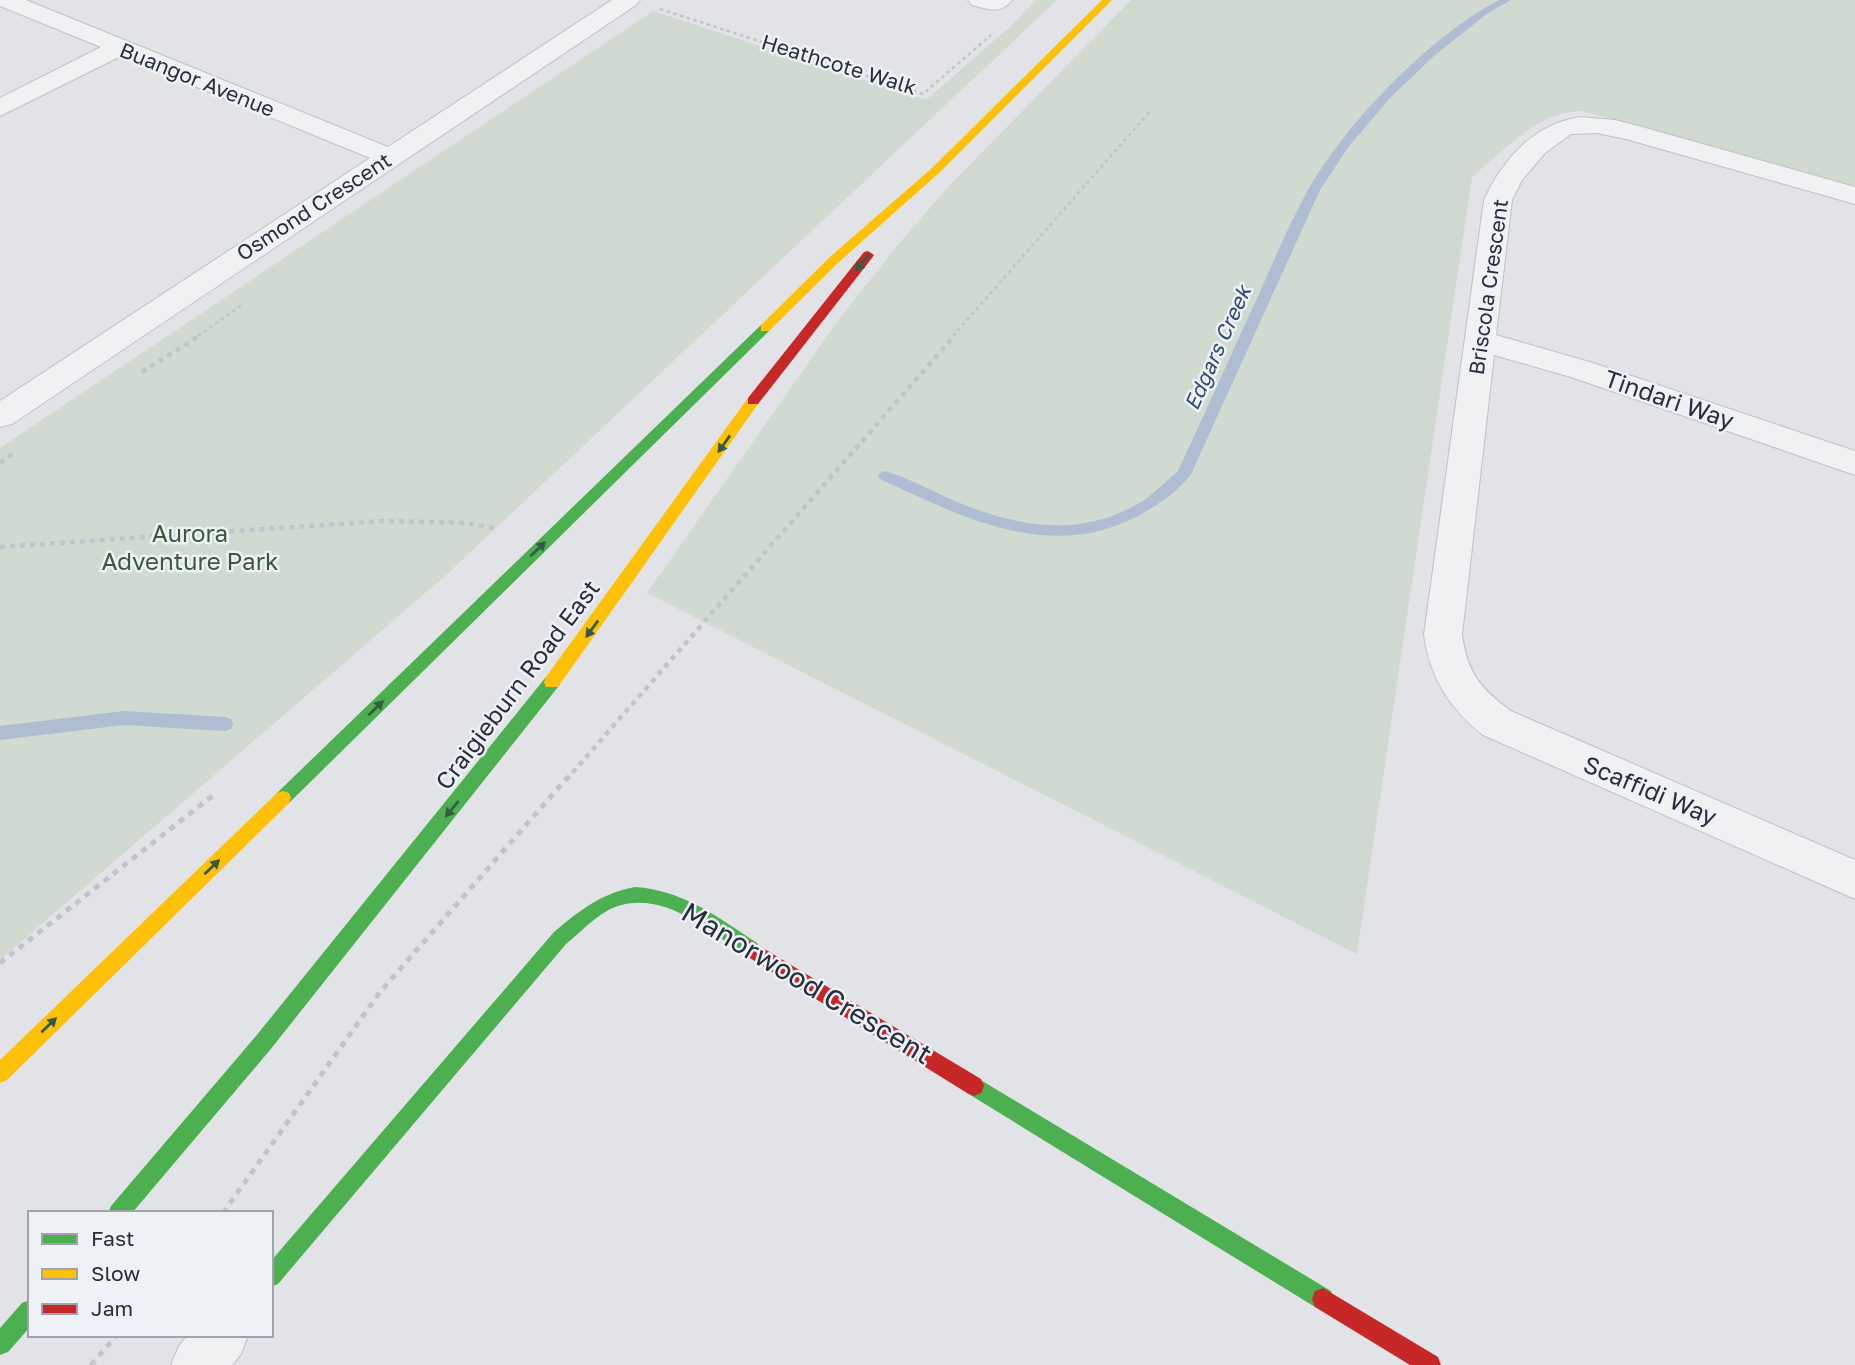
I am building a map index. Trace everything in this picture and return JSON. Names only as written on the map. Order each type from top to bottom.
[{"type":"main road","name":"Craigieburn Road East","points":[[0,1073],[836,258],[935,171],[1107,0]]},
{"type":"main road","name":"Craigieburn Road East","points":[[120,1211],[263,1043],[566,663],[762,389],[935,171]]},
{"type":"main road","name":"Manorwood Crescent","points":[[273,1276],[561,937],[590,911],[610,900],[628,894],[646,893],[664,898],[690,911],[1430,1365]]},
{"type":"main road","points":[[0,1344],[28,1313]]},
{"type":"street","name":"Buangor Avenue","points":[[11,1],[118,48],[390,157]]},
{"type":"street","name":"Osmond Crescent","points":[[0,416],[390,157],[639,3]]},
{"type":"street","points":[[0,108],[118,48]]},
{"type":"street","name":"Briscola Crescent","points":[[1456,685],[1446,661],[1443,635],[1498,200],[1511,173],[1552,134],[1580,125],[1625,132],[1855,196]]},
{"type":"street","name":"Tindari Way","points":[[1481,341],[1581,370],[1855,463]]},
{"type":"street","name":"Scaffidi Way","points":[[1456,685],[1474,706],[1497,723],[1855,880]]},
{"type":"street","points":[[198,1365],[220,1337]]},
{"type":"path","name":"Heathcote Walk","points":[[639,3],[923,94],[1003,25],[991,1]]},
{"type":"path","points":[[224,1211],[380,992],[1152,109]]},
{"type":"path","points":[[0,547],[383,521],[467,523],[503,530]]},
{"type":"path","points":[[0,957],[7,957]]},
{"type":"path","points":[[91,1365],[115,1337]]},
{"type":"green space","name":"Aurora Adventure Park","points":[[1036,0],[1057,0],[446,575],[0,960],[0,448],[653,11],[926,100],[1010,27]]},
{"type":"green space","points":[[1131,0],[1855,0],[1855,186],[1582,111],[1566,112],[1537,125],[1472,177],[1357,954],[647,593],[839,319],[896,247],[950,185]]},
{"type":"waterway","name":"Edgars Creek","points":[[885,476],[1001,523],[1039,530],[1075,531],[1112,523],[1148,505],[1184,474],[1314,190],[1345,144],[1386,96],[1431,53],[1485,11],[1506,0]]},
{"type":"waterway","name":"Edgars Creek","points":[[0,733],[124,718],[225,724]]},
{"type":"traffic: fast","points":[[283,798],[765,328]]},
{"type":"traffic: fast","points":[[120,1211],[263,1043],[552,682]]},
{"type":"traffic: fast","points":[[273,1275],[560,938],[595,910],[618,898],[653,896],[688,909],[751,949]]},
{"type":"traffic: fast","points":[[974,1086],[1323,1299]]},
{"type":"traffic: fast","points":[[0,1344],[28,1313]]},
{"type":"traffic: slow","points":[[765,328],[836,258],[935,171],[1107,0]]},
{"type":"traffic: slow","points":[[552,682],[753,401]]},
{"type":"traffic: slow","points":[[0,1073],[283,798]]},
{"type":"traffic: jam","points":[[753,401],[868,255]]},
{"type":"traffic: jam","points":[[751,949],[974,1086]]},
{"type":"traffic: jam","points":[[1323,1299],[1430,1365]]}]
